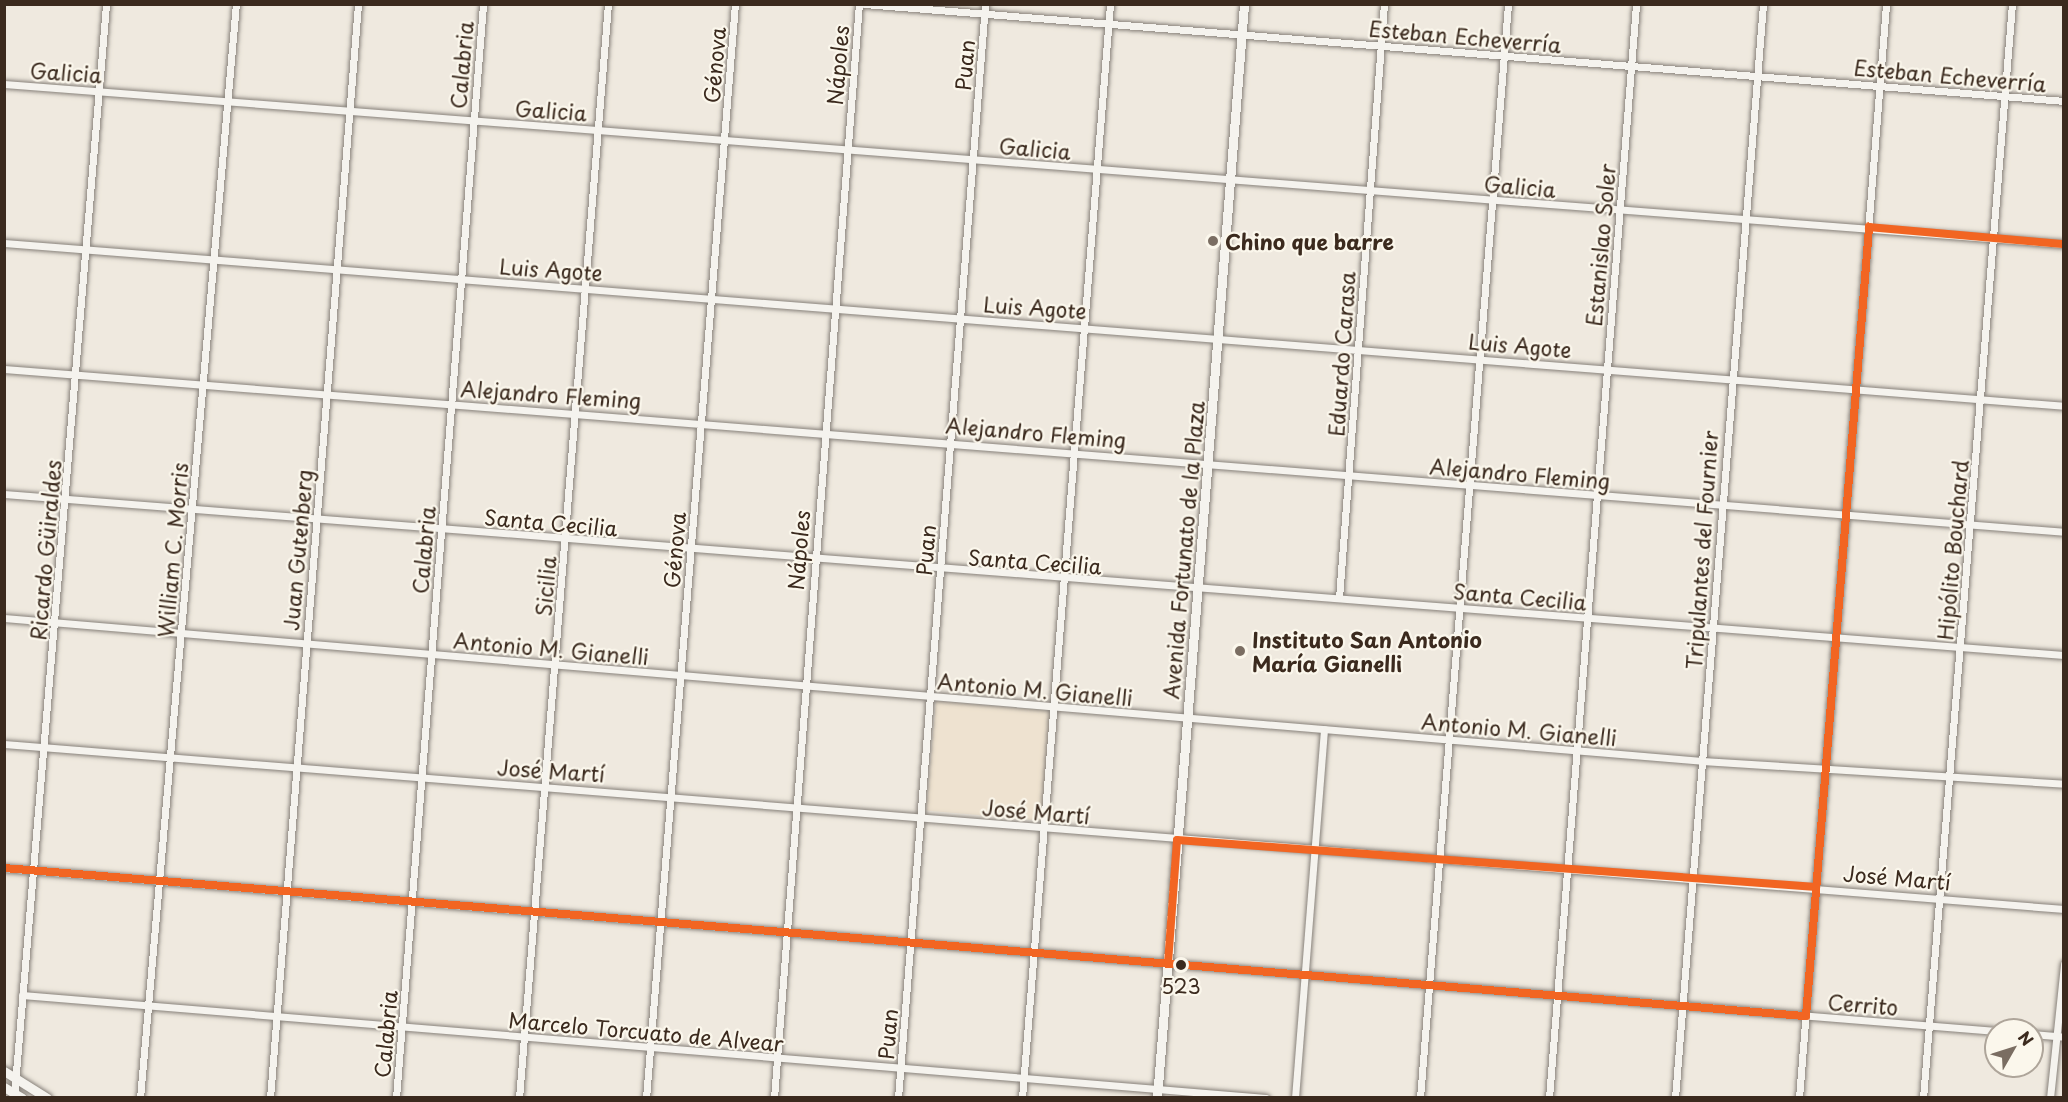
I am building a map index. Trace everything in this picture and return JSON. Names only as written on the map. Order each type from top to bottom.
[{"type":"main road","name":"Avenida Fortunato de la Plaza","points":[[1157,1094],[1244,4]]},
{"type":"main road","points":[[4,1071],[47,1098]]},
{"type":"main road","points":[[4,1087],[16,1096]]},
{"type":"street","name":"Ricardo Güiraldes","points":[[16,1096],[15,1078],[67,499],[75,374],[106,4]]},
{"type":"street","name":"William C. Morris","points":[[140,1098],[236,4]]},
{"type":"street","name":"Juan Gutenberg","points":[[270,1098],[358,4]]},
{"type":"street","name":"Calabria","points":[[396,1098],[483,4]]},
{"type":"street","name":"Sicilia","points":[[519,1098],[608,4]]},
{"type":"street","name":"Génova","points":[[646,1098],[735,4]]},
{"type":"street","name":"Nápoles","points":[[774,1098],[783,931],[859,4]]},
{"type":"street","name":"Esteban Echeverría","points":[[864,4],[2064,101]]},
{"type":"street","name":"Puan","points":[[898,1098],[985,4]]},
{"type":"street","points":[[1022,1098],[1110,4]]},
{"type":"street","name":"Eduardo Carasa","points":[[1339,598],[1356,349],[1384,4]]},
{"type":"street","points":[[1420,1098],[1469,485],[1482,359],[1508,4]]},
{"type":"street","name":"Estanislao Soler","points":[[1549,1098],[1636,4]]},
{"type":"street","name":"Tripulantes del Fournier","points":[[1675,1098],[1696,878],[1711,627],[1730,379],[1746,220],[1763,4]]},
{"type":"street","points":[[1799,1098],[1886,4]]},
{"type":"street","name":"Hipólito Bouchard","points":[[1923,1098],[1970,525],[1983,400],[1993,238],[2012,4]]},
{"type":"street","name":"Galicia","points":[[4,84],[1746,220],[1869,227],[2064,244]]},
{"type":"street","name":"Luis Agote","points":[[4,243],[2064,406]]},
{"type":"street","name":"Alejandro Fleming","points":[[4,369],[202,386],[327,393],[1074,450],[1349,476],[2064,532]]},
{"type":"street","name":"Santa Cecilia","points":[[4,494],[1064,581],[1198,587],[2064,655]]},
{"type":"street","name":"Antonio M. Gianelli","points":[[4,618],[1702,761],[1949,774],[2064,784]]},
{"type":"street","points":[[1295,1098],[1324,729]]},
{"type":"street","name":"José Martí","points":[[4,744],[921,816],[1177,840],[1816,887],[2064,909]]},
{"type":"street","name":"Cerrito","points":[[4,868],[1984,1030]]},
{"type":"street","points":[[2050,1098],[2060,1037],[2064,964]]},
{"type":"street","name":"Marcelo Torcuato de Alvear","points":[[22,995],[1023,1079],[1157,1094],[1266,1098]]},
{"type":"street","points":[[2044,1035],[2060,1037]]},
{"type":"shaded area","points":[[936,701],[1052,711],[1042,821],[926,811]]},
{"type":"transit line","points":[[1869,227],[2064,244]]},
{"type":"transit line","points":[[4,868],[1806,1016],[1869,227]]},
{"type":"transit line","points":[[1168,963],[1177,840],[1816,887]]},
{"type":"place","name":"Chino que barre","points":[[1213,241]]},
{"type":"place","name":"Instituto San Antonio María Gianelli","points":[[1240,651]]},
{"type":"place","name":"523","points":[[1181,965]]}]
